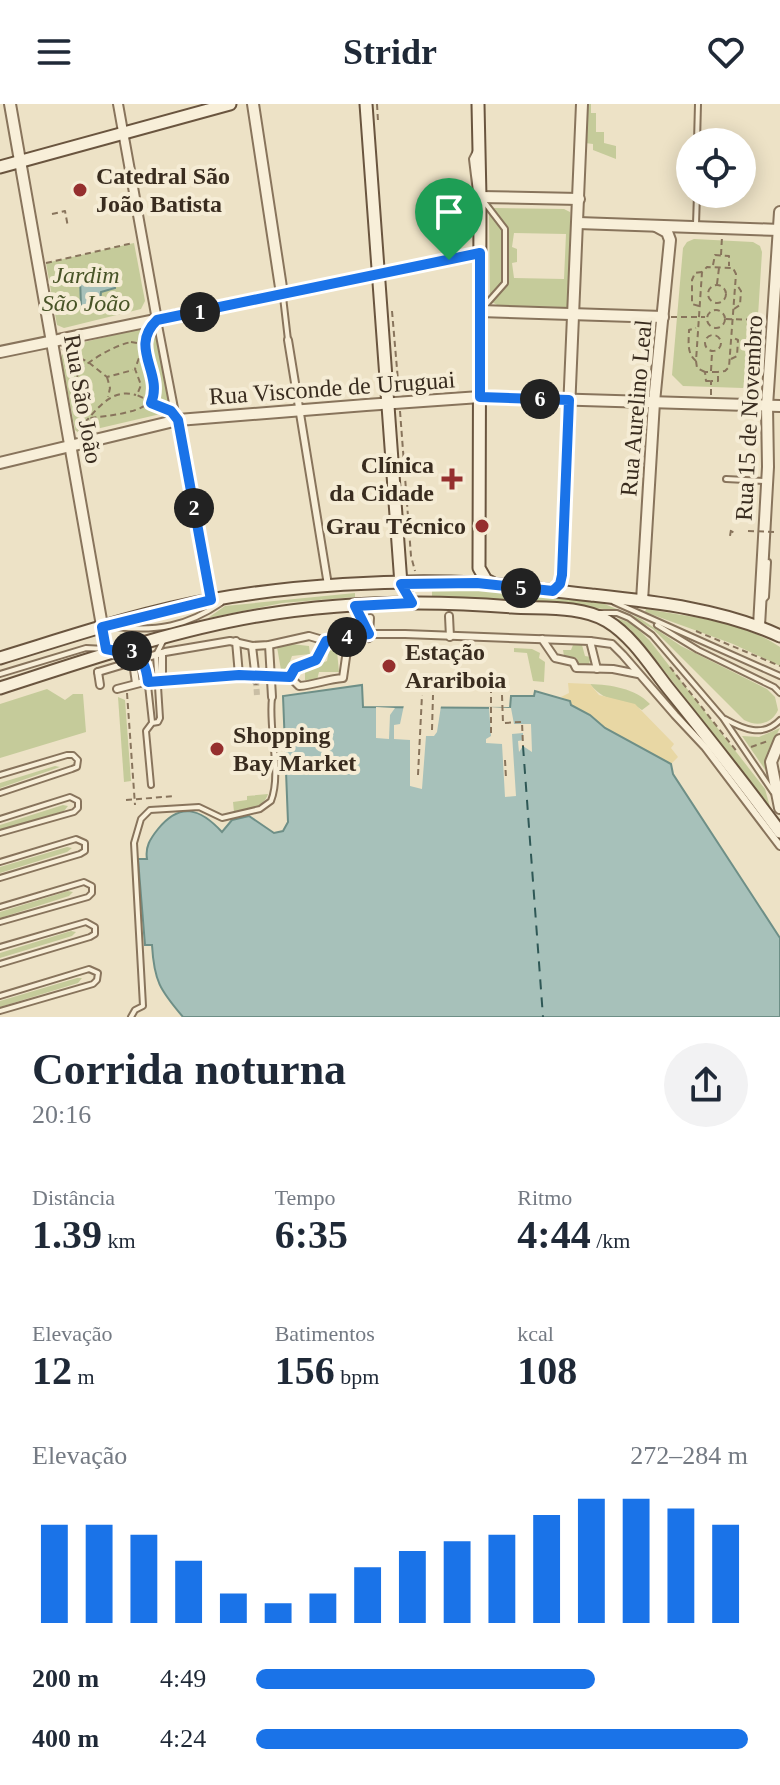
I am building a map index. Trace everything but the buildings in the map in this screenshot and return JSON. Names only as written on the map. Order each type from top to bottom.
[{"type":"main road","points":[[0,167],[230,104]]},
{"type":"main road","points":[[366,104],[378,274],[394,403],[401,584],[412,603]]},
{"type":"main road","points":[[478,104],[479,568],[486,580],[496,585]]},
{"type":"main road","points":[[0,658],[105,626],[211,600],[328,587],[401,584],[496,585],[642,601],[772,633]]},
{"type":"main road","points":[[0,688],[114,651],[259,616],[412,603],[478,604],[588,613],[612,625],[636,648],[733,767],[780,832]]},
{"type":"street","name":"Rua São João","points":[[10,104],[105,626],[114,651]]},
{"type":"street","points":[[118,104],[211,600]]},
{"type":"street","points":[[253,104],[282,294]]},
{"type":"street","points":[[553,591],[561,578],[582,104]]},
{"type":"street","points":[[480,197],[579,199]]},
{"type":"street","name":"Rua 15 de Novembro","points":[[772,633],[760,606],[768,467],[767,406],[780,212]]},
{"type":"street","points":[[578,223],[779,230]]},
{"type":"street","name":"Rua Aurelino Leal","points":[[642,601],[654,402],[670,240],[667,232],[656,226]]},
{"type":"street","points":[[0,352],[480,253]]},
{"type":"street","points":[[480,311],[663,317]]},
{"type":"street","points":[[288,340],[328,587]]},
{"type":"street","name":"Rua Visconde de Uruguai","points":[[0,463],[178,420],[394,403],[480,397],[780,406]]},
{"type":"street","points":[[449,616],[450,637]]},
{"type":"street","points":[[369,637],[370,618]]},
{"type":"street","points":[[208,634],[210,644]]},
{"type":"street","points":[[98,672],[159,654],[210,644],[236,641],[252,646],[269,645],[309,636],[326,641],[349,636],[450,637],[612,644],[705,747],[780,846]]},
{"type":"street","points":[[117,689],[136,683],[239,675],[290,677],[299,686],[312,686],[321,680],[343,678],[349,636]]},
{"type":"street","points":[[542,639],[555,658],[573,662],[576,668],[638,674]]},
{"type":"street","points":[[236,641],[239,675]]},
{"type":"street","points":[[290,677],[295,668],[316,660],[326,641]]},
{"type":"street","points":[[590,641],[597,669]]},
{"type":"street","points":[[269,645],[272,697]]},
{"type":"street","points":[[252,646],[255,678]]},
{"type":"street","points":[[159,654],[160,681]]},
{"type":"street","points":[[133,662],[136,683]]},
{"type":"street","points":[[89,666],[98,672],[100,685]]},
{"type":"street","points":[[777,739],[771,762],[780,806]]},
{"type":"lane","points":[[697,128],[698,104]]},
{"type":"lane","points":[[480,197],[505,229],[505,283],[480,311]]},
{"type":"lane","points":[[696,227],[697,208]]},
{"type":"lane","points":[[282,294],[288,340]]},
{"type":"lane","points":[[760,606],[766,597],[772,481],[768,467]]},
{"type":"lane","points":[[726,479],[767,481]]},
{"type":"lane","points":[[105,626],[154,629],[198,618],[230,597]]},
{"type":"lane","points":[[603,597],[698,650],[774,687],[780,693]]},
{"type":"lane","points":[[355,606],[369,637]]},
{"type":"lane","points":[[588,613],[617,613],[640,624],[694,681],[723,718],[763,775],[780,806]]},
{"type":"lane","points":[[646,619],[710,643],[780,676]]},
{"type":"lane","points":[[159,654],[161,645],[168,637]]},
{"type":"lane","points":[[0,674],[86,648],[114,651],[142,659],[152,723],[146,731],[151,785]]},
{"type":"lane","points":[[152,723],[160,718],[160,681]]},
{"type":"lane","points":[[131,1017],[135,1010],[143,1006],[134,843],[137,826],[141,819],[156,809],[199,807],[222,818],[260,809],[271,801],[275,783],[272,697]]},
{"type":"lane","points":[[723,718],[749,730],[765,730],[780,720]]},
{"type":"lane","points":[[0,775],[67,755],[73,755],[78,760],[77,767],[0,793]]},
{"type":"lane","points":[[0,819],[70,797],[78,801],[74,812],[0,833]]},
{"type":"lane","points":[[0,862],[76,839],[85,843],[85,851],[80,854],[0,878]]},
{"type":"lane","points":[[0,907],[84,882],[91,884],[93,890],[88,897],[0,922]]},
{"type":"lane","points":[[0,947],[86,922],[95,927],[95,934],[90,937],[0,964]]},
{"type":"lane","points":[[0,996],[89,969],[98,973],[93,984],[0,1011]]},
{"type":"path","points":[[377,104],[378,131]]},
{"type":"path","points":[[52,214],[65,211],[68,227]]},
{"type":"path","points":[[721,256],[722,240]]},
{"type":"path","points":[[46,263],[142,242]]},
{"type":"path","points":[[713,266],[715,255],[729,256],[729,267]]},
{"type":"path","points":[[700,306],[692,304],[695,273],[713,266],[733,268],[736,274],[730,359],[725,371],[705,372],[697,368],[702,272]]},
{"type":"path","points":[[717,284],[719,267]]},
{"type":"path","points":[[717,284],[725,289],[726,295],[722,302],[717,303],[711,301],[708,294],[717,284]]},
{"type":"path","points":[[733,309],[740,305],[740,286],[735,285]]},
{"type":"path","points":[[701,294],[708,294]]},
{"type":"path","points":[[726,295],[734,296]]},
{"type":"path","points":[[391,303],[394,403],[411,556],[423,584]]},
{"type":"path","points":[[716,309],[717,303]]},
{"type":"path","points":[[716,309],[724,314],[725,319],[723,325],[715,329],[707,324],[706,317],[716,309]]},
{"type":"path","points":[[677,317],[706,317]]},
{"type":"path","points":[[725,319],[758,320]]},
{"type":"path","points":[[137,395],[141,385],[135,369],[149,328],[157,320]]},
{"type":"path","points":[[696,361],[689,350],[689,330],[698,328]]},
{"type":"path","points":[[714,335],[721,344],[712,351],[705,343],[707,338],[714,335]]},
{"type":"path","points":[[730,359],[737,356],[738,340],[731,337]]},
{"type":"path","points":[[53,341],[63,351],[88,362],[107,377],[110,388],[107,398],[77,431],[72,446]]},
{"type":"path","points":[[90,418],[81,409],[76,383],[78,371],[120,345],[131,342],[144,344]]},
{"type":"path","points":[[698,343],[705,343]]},
{"type":"path","points":[[90,418],[142,408],[151,403],[155,393],[144,344]]},
{"type":"path","points":[[721,344],[730,345]]},
{"type":"path","points":[[711,372],[712,351]]},
{"type":"path","points":[[107,377],[135,369]]},
{"type":"path","points":[[705,372],[706,381],[718,381],[718,372]]},
{"type":"path","points":[[711,381],[711,388]]},
{"type":"path","points":[[107,398],[126,392],[137,395],[171,411],[178,420]]},
{"type":"path","points":[[748,531],[776,532]]},
{"type":"path","points":[[692,629],[780,666]]},
{"type":"path","points":[[671,668],[738,753]]},
{"type":"path","points":[[127,687],[135,805]]},
{"type":"path","points":[[491,689],[491,733]]},
{"type":"path","points":[[418,775],[422,695]]},
{"type":"path","points":[[432,730],[433,695]]},
{"type":"path","points":[[502,695],[503,723],[522,722],[523,746]]},
{"type":"path","points":[[750,747],[777,739]]},
{"type":"path","points":[[505,760],[506,778]]},
{"type":"path","points":[[126,800],[175,796]]},
{"type":"green space","points":[[587,104],[591,104],[591,113],[596,113],[596,132],[604,132],[604,143],[616,146],[616,159],[593,150],[593,144],[585,143]]},
{"type":"green space","points":[[494,208],[564,209],[570,212],[570,303],[567,307],[499,306],[490,301],[489,213]],"holes":[[[514,233],[566,234],[564,279],[514,278],[512,263],[517,262],[517,249],[512,247]]]},
{"type":"green space","points":[[694,239],[753,242],[760,246],[762,252],[754,379],[743,388],[683,386],[672,375],[683,248]]},
{"type":"green space","name":"Jardim São João","points":[[134,243],[145,301],[141,309],[64,328],[57,325],[46,263]]},
{"type":"green space","name":"Jardim São João","points":[[147,327],[156,336],[172,409],[79,433],[75,430],[61,357],[68,346]]},
{"type":"green space","points":[[432,590],[486,591],[602,603],[641,619],[681,646],[767,689],[775,697],[778,710],[764,723],[744,720],[653,629],[617,610],[432,596]]},
{"type":"green space","points":[[355,593],[355,597],[282,603],[208,618],[225,606]]},
{"type":"green space","points":[[646,609],[715,621],[749,631],[780,647],[780,666],[733,644],[645,612]]},
{"type":"green space","points":[[615,619],[630,623],[650,641],[765,789],[770,807],[645,646],[630,629]]},
{"type":"green space","points":[[291,644],[309,646],[310,654],[292,656],[286,672],[281,670],[277,647]]},
{"type":"green space","points":[[573,645],[582,645],[585,656],[591,657],[589,664],[578,664],[577,658],[564,656],[563,650],[571,650]]},
{"type":"green space","points":[[514,648],[532,649],[540,653],[539,658],[545,662],[544,682],[533,681],[527,653],[514,652]]},
{"type":"green space","points":[[329,650],[337,651],[339,672],[319,672],[317,680],[305,680],[305,670],[327,661]]},
{"type":"green space","points":[[590,684],[630,691],[650,704],[642,710],[603,695]]},
{"type":"green space","points":[[47,689],[65,700],[73,694],[83,694],[86,732],[0,758],[0,704]]},
{"type":"green space","points":[[118,697],[125,700],[131,781],[124,782]]},
{"type":"green space","points":[[780,728],[769,749],[766,771],[742,736],[759,737]]},
{"type":"green space","points":[[60,767],[0,788],[0,783]]},
{"type":"green space","points":[[268,794],[259,805],[234,812],[233,802],[247,800],[247,796]]},
{"type":"green space","points":[[68,806],[64,811],[0,830],[0,825]]},
{"type":"green space","points":[[72,848],[0,873],[0,867]]},
{"type":"green space","points":[[73,892],[69,896],[0,918],[0,912]]},
{"type":"green space","points":[[76,932],[72,936],[0,958],[0,953]]},
{"type":"green space","points":[[82,978],[78,983],[0,1007],[0,1001]]},
{"type":"sand","points":[[568,683],[590,684],[599,695],[635,704],[674,744],[671,748],[678,757],[671,764],[605,728],[561,697],[569,693]]},
{"type":"water","points":[[111,271],[114,273],[115,288],[101,292],[100,304],[81,306],[80,278]]},
{"type":"water","points":[[362,685],[363,707],[510,708],[511,696],[534,696],[535,691],[570,701],[571,705],[605,728],[671,764],[673,774],[780,938],[780,1017],[183,1017],[160,984],[154,968],[152,945],[145,945],[138,859],[147,859],[147,847],[155,833],[166,820],[182,812],[198,813],[222,832],[232,820],[249,816],[274,833],[283,831],[288,822],[283,696]]},
{"type":"pier","points":[[404,705],[441,706],[437,732],[434,736],[426,736],[422,789],[410,786],[410,740],[394,739],[394,725],[400,724]]},
{"type":"pier","points":[[376,707],[395,708],[390,715],[389,739],[376,738]]},
{"type":"pier","points":[[489,707],[511,708],[514,724],[531,724],[532,752],[523,746],[519,752],[518,741],[523,740],[523,733],[512,734],[516,796],[505,797],[502,744],[486,743],[491,736]]},
{"type":"ferry route","points":[[523,746],[543,1017]]},
{"type":"tunnel","points":[[256,680],[257,696]]},
{"type":"place","name":"Catedral São João Batista","points":[[80,190]]},
{"type":"place","name":"Clínica da Cidade","points":[[452,479]]},
{"type":"place","name":"Grau Técnico","points":[[482,526]]},
{"type":"place","name":"Estação Arariboia","points":[[389,666]]},
{"type":"place","name":"Shopping Bay Market","points":[[217,749]]},
{"type":"route","points":[[480,253],[480,397],[569,400],[562,575],[558,587],[553,591],[477,583],[401,584],[412,603],[355,606],[369,634],[326,641],[316,660],[295,668],[290,677],[239,675],[148,682],[144,662],[137,654],[128,649],[106,649],[102,627],[211,600],[178,420],[171,411],[151,403],[155,393],[144,344],[149,328],[157,320],[449,260],[480,253]]}]
